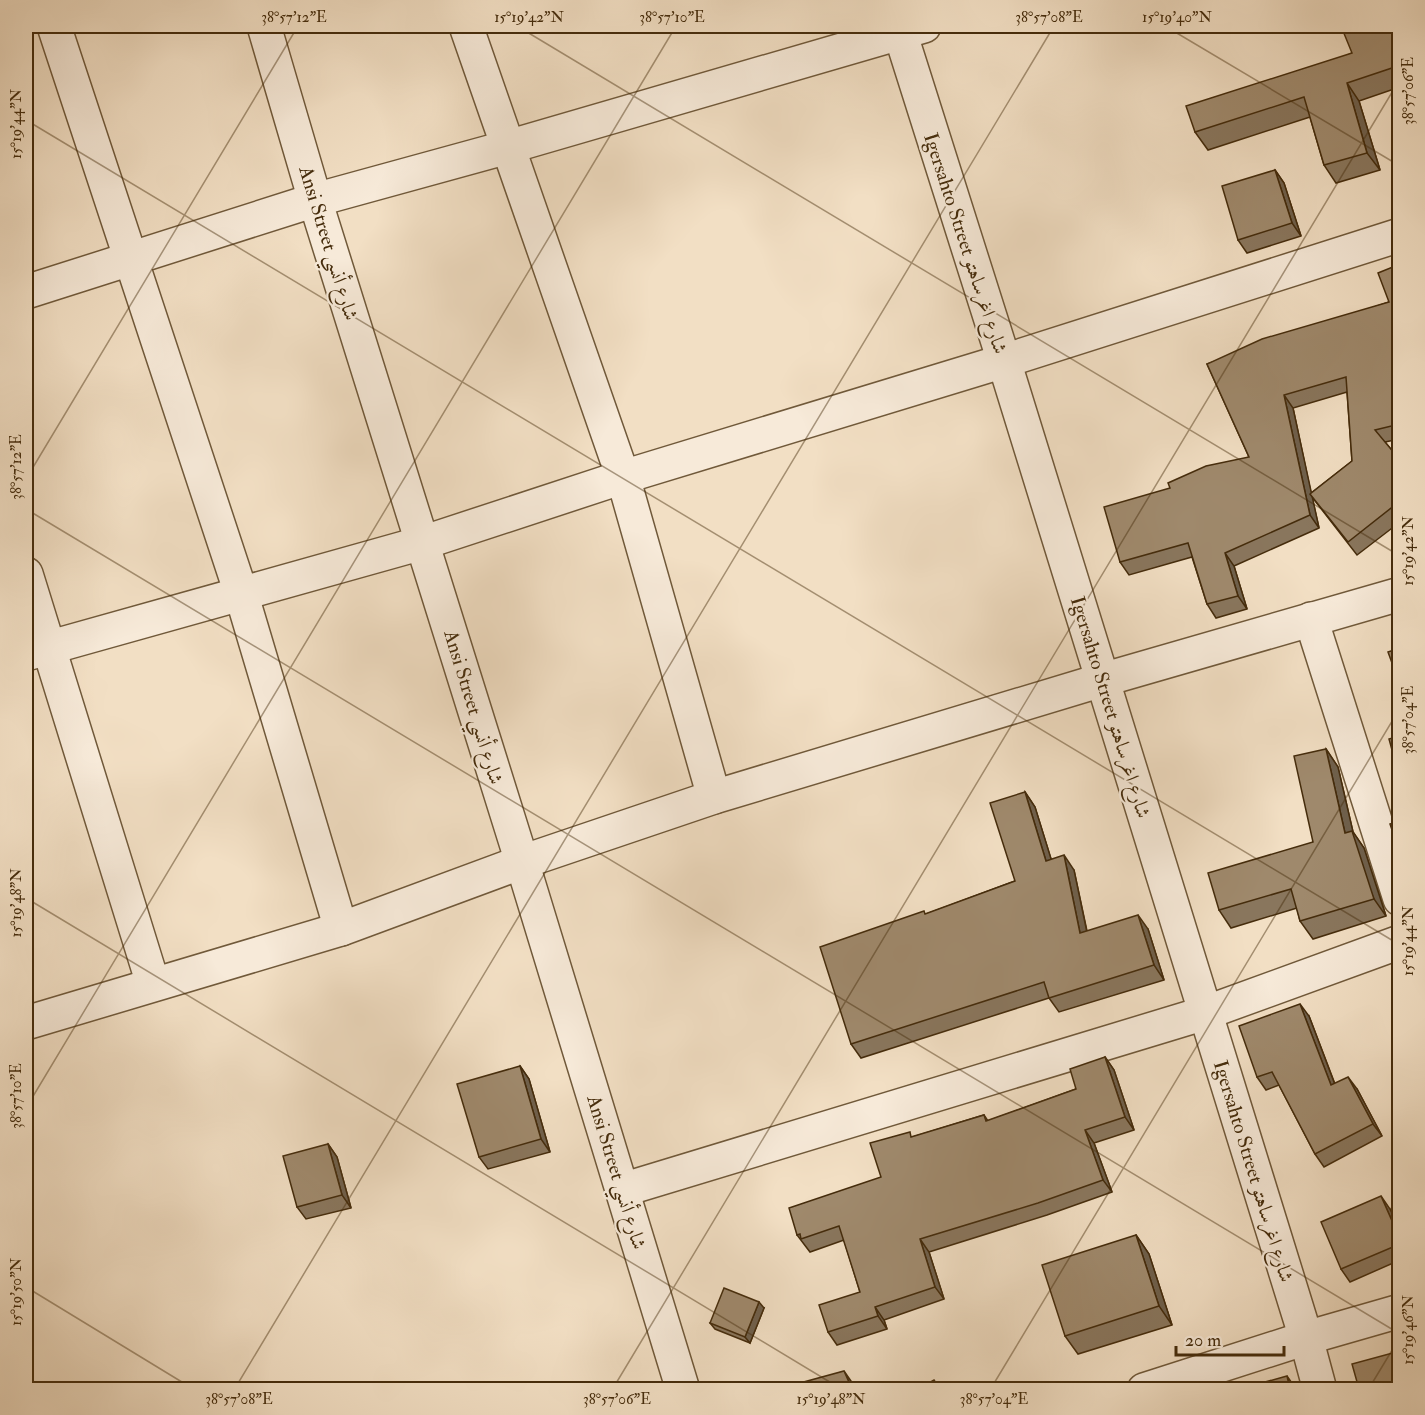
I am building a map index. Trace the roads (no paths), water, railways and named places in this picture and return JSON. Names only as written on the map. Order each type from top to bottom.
[{"type":"street","points":[[54,26],[242,593],[341,929]]},
{"type":"street","name":"Ansi Street شارع أنسي","points":[[264,26],[315,200],[522,862],[683,1389]]},
{"type":"street","points":[[466,26],[623,477],[714,797]]},
{"type":"street","points":[[26,292],[315,200],[508,147],[907,28]]},
{"type":"street","name":"Igersahto Street شارع اغرساهتو","points":[[907,28],[1004,361],[1320,1389]]},
{"type":"street","points":[[37,651],[422,543],[623,477],[1004,361],[1400,235]]},
{"type":"street","points":[[26,574],[37,651],[153,984]]},
{"type":"street","points":[[26,1023],[341,929],[522,862],[714,797],[1400,594]]},
{"type":"street","points":[[1311,620],[1400,899]]},
{"type":"street","points":[[622,1190],[1205,1013],[1400,942]]},
{"type":"street","points":[[1143,1389],[1400,1311]]}]
